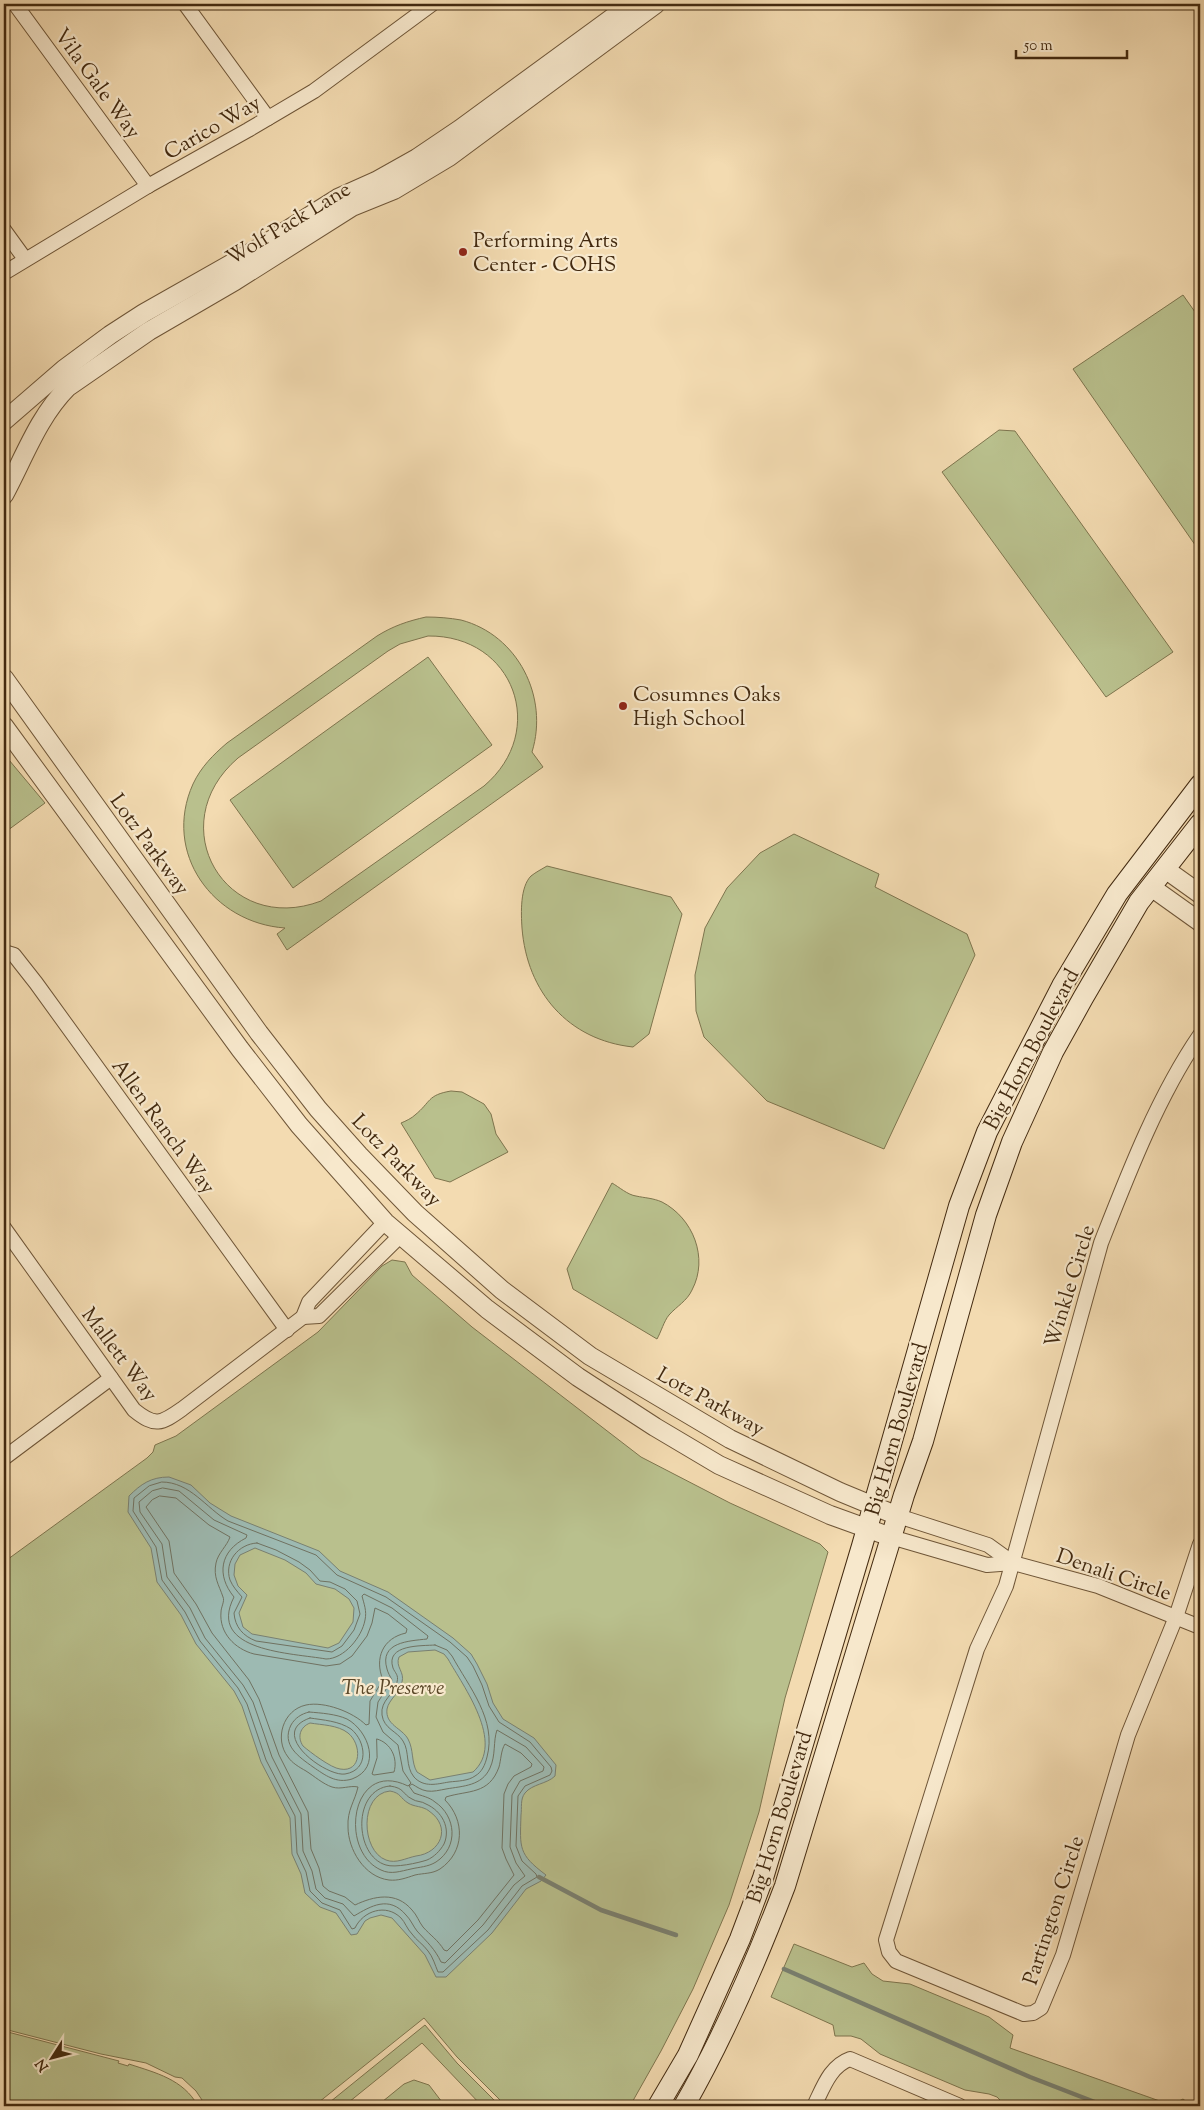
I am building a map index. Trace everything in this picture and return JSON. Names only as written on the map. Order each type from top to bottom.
[{"type":"main road","name":"Big Horn Boulevard","points":[[658,2106],[688,2055],[740,1939],[763,1878],[873,1507],[959,1206],[987,1132],[1062,986],[1117,894],[1200,785]]},
{"type":"main road","name":"Big Horn Boulevard","points":[[684,2106],[722,2035],[761,1948],[785,1886],[891,1537],[923,1440],[986,1215],[1012,1142],[1053,1052],[1074,1013],[1140,902],[1200,824]]},
{"type":"street","name":"Vila Gale Way","points":[[15,4],[148,186]]},
{"type":"street","points":[[186,4],[268,118]]},
{"type":"street","name":"Carico Way","points":[[4,273],[148,186],[314,91],[432,4]]},
{"type":"street","name":"Wolf Pack Lane","points":[[4,421],[57,374],[110,335],[144,313],[257,249],[338,198],[371,184],[417,158],[460,129],[631,4]]},
{"type":"street","name":"Wolf Pack Lane","points":[[4,495],[45,416],[58,397],[68,387],[149,331],[235,281],[352,207],[394,190],[443,161],[656,4]]},
{"type":"street","points":[[4,230],[25,259]]},
{"type":"street","name":"Lotz Parkway","points":[[4,678],[271,1048],[318,1109],[415,1213],[502,1290],[590,1356],[730,1439],[873,1507],[898,1516]]},
{"type":"street","points":[[4,726],[240,1048],[299,1125],[385,1222],[487,1310],[578,1377],[655,1427],[719,1465],[830,1515],[891,1537]]},
{"type":"street","points":[[1165,869],[1200,894]]},
{"type":"street","points":[[1152,887],[1200,922]]},
{"type":"street","name":"Allen Ranch Way","points":[[4,952],[14,955],[36,984],[287,1330]]},
{"type":"street","name":"Winkle Circle","points":[[1012,1562],[1100,1243],[1170,1083],[1200,1035]]},
{"type":"street","name":"Mallett Way","points":[[4,1228],[134,1410],[146,1420],[157,1423],[166,1420],[182,1409],[303,1317],[309,1302],[385,1222]]},
{"type":"street","name":"Mallett Way","points":[[303,1317],[319,1316],[401,1234]]},
{"type":"street","points":[[4,1458],[111,1378]]},
{"type":"street","name":"Denali Circle","points":[[898,1516],[988,1545],[1012,1562],[1098,1586],[1200,1627]]},
{"type":"street","name":"Denali Circle","points":[[891,1537],[987,1565],[1012,1562]]},
{"type":"street","name":"Partington Circle","points":[[1012,1562],[1004,1590],[977,1649],[886,1940],[889,1952],[896,1960],[1024,2014],[1033,2013],[1041,2008],[1062,1955],[1128,1735],[1176,1617],[1200,1544]]},
{"type":"street","points":[[814,2106],[833,2071],[840,2063],[850,2058],[960,2106]]},
{"type":"green space","points":[[1183,295],[1200,319],[1200,552],[1073,369]]},
{"type":"green space","points":[[999,430],[1015,431],[1173,652],[1106,697],[942,472]]},
{"type":"green space","points":[[426,617],[461,620],[481,628],[499,639],[513,654],[524,671],[532,690],[536,710],[536,731],[532,752],[543,767],[287,950],[277,934],[285,928],[259,923],[236,913],[216,898],[200,880],[190,859],[184,835],[185,810],[193,784],[208,762],[227,743],[377,636],[407,622]],"holes":[[[428,636],[458,640],[482,651],[501,669],[513,690],[518,714],[515,739],[504,764],[484,786],[321,901],[287,908],[257,903],[232,889],[215,868],[205,842],[205,814],[215,785],[238,758],[400,644]]]},
{"type":"green space","points":[[428,657],[492,745],[293,888],[230,800]]},
{"type":"green space","points":[[4,754],[45,803],[4,833]]},
{"type":"green space","points":[[794,834],[879,874],[875,887],[967,934],[975,955],[884,1149],[767,1101],[704,1037],[696,1011],[695,975],[705,928],[727,888],[760,853]]},
{"type":"green space","points":[[547,866],[671,897],[682,914],[649,1034],[633,1047],[610,1043],[589,1034],[571,1023],[555,1009],[542,992],[532,973],[522,928],[522,900],[527,881],[531,876]]},
{"type":"green space","points":[[451,1091],[462,1092],[484,1104],[491,1114],[496,1134],[508,1152],[450,1182],[435,1178],[401,1123],[414,1116],[433,1097]]},
{"type":"green space","points":[[612,1183],[630,1194],[662,1202],[673,1209],[690,1228],[695,1240],[699,1265],[697,1278],[687,1297],[667,1317],[657,1339],[573,1289],[567,1269]]},
{"type":"green space","name":"The Preserve","points":[[392,1260],[405,1262],[412,1275],[472,1327],[641,1457],[730,1503],[820,1544],[828,1552],[785,1698],[759,1812],[729,1905],[693,1989],[630,2106],[506,2106],[457,2057],[424,2018],[314,2106],[206,2106],[196,2091],[182,2078],[175,2077],[146,2063],[101,2054],[4,2029],[4,1562],[147,1458],[153,1452],[155,1445],[176,1436],[318,1332],[382,1266]]},
{"type":"green space","points":[[794,1944],[852,1967],[864,1963],[872,1974],[883,1981],[910,1984],[989,2017],[1013,2035],[1010,2048],[1171,2105],[1183,2099],[1192,2106],[1006,2106],[997,2097],[965,2090],[880,2054],[861,2039],[851,2036],[835,2036],[833,2025],[771,1997]]},
{"type":"green space","points":[[425,2025],[457,2063],[500,2106],[482,2106],[422,2043],[344,2106],[325,2106]]},
{"type":"green space","points":[[4,2031],[119,2061],[118,2063],[128,2066],[129,2064],[159,2074],[185,2089],[198,2106],[4,2106]]},
{"type":"green space","points":[[414,2080],[429,2085],[445,2106],[377,2106],[404,2084]]},
{"type":"water","points":[[169,1477],[191,1485],[210,1503],[231,1516],[319,1551],[340,1571],[388,1592],[453,1638],[471,1654],[487,1684],[493,1703],[503,1719],[534,1738],[556,1765],[555,1776],[528,1790],[522,1798],[521,1843],[523,1850],[530,1861],[546,1875],[541,1881],[526,1889],[492,1933],[446,1977],[436,1977],[425,1955],[392,1918],[381,1915],[370,1918],[365,1921],[357,1934],[351,1935],[336,1913],[320,1907],[305,1893],[301,1874],[292,1854],[290,1818],[261,1762],[242,1706],[234,1691],[196,1644],[181,1615],[157,1582],[151,1548],[128,1512],[129,1496],[138,1488],[157,1478]],"holes":[[[255,1548],[285,1560],[306,1573],[316,1584],[335,1589],[349,1599],[354,1608],[353,1622],[339,1643],[328,1648],[252,1634],[243,1627],[239,1613],[247,1595],[238,1586],[234,1575],[235,1564],[240,1555]],[[435,1650],[444,1654],[471,1699],[484,1731],[485,1746],[482,1760],[473,1772],[430,1780],[417,1772],[408,1739],[391,1723],[387,1714],[388,1705],[399,1689],[403,1678],[398,1664],[399,1657],[408,1652]],[[310,1723],[330,1726],[340,1728],[348,1733],[356,1744],[358,1757],[352,1767],[340,1769],[331,1766],[303,1746],[300,1733]],[[390,1791],[394,1792],[410,1804],[424,1808],[436,1817],[442,1831],[437,1845],[425,1854],[397,1861],[386,1860],[378,1855],[368,1835],[367,1823],[373,1802],[380,1794]]]},
{"type":"waterway","points":[[539,1877],[601,1910],[676,1935]]},
{"type":"waterway","points":[[784,1969],[1030,2077],[1105,2106]]},
{"type":"place","name":"Performing Arts Center - COHS","points":[[463,252]]},
{"type":"place","name":"Cosumnes Oaks High School","points":[[623,706]]}]
